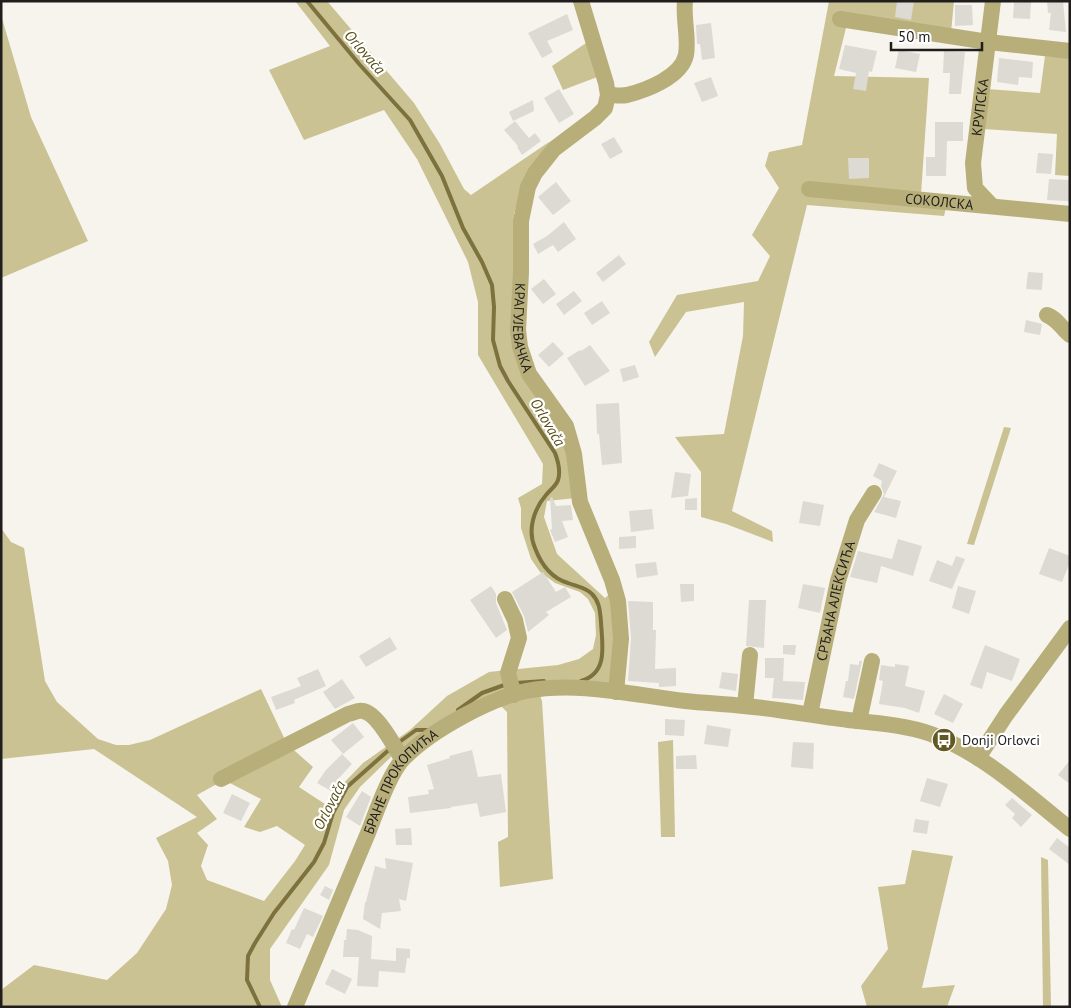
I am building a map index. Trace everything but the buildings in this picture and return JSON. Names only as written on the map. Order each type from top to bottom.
[{"type":"street","points":[[580,1],[608,95],[626,95],[641,90],[673,74],[680,66],[686,57],[685,1]]},
{"type":"street","name":"КРУПСКА","points":[[992,206],[975,188],[973,163],[993,1]]},
{"type":"street","points":[[840,19],[988,42],[1070,50]]},
{"type":"street","name":"КРАГУЈЕВАЧКА","points":[[608,95],[605,108],[595,118],[554,149],[535,173],[528,187],[521,220],[518,330],[520,347],[529,374],[566,426],[574,454],[580,502],[612,580],[618,601],[621,639],[616,692]]},
{"type":"street","name":"СОКОЛСКА","points":[[809,189],[1070,214]]},
{"type":"street","points":[[1047,315],[1056,318],[1061,328],[1070,335]]},
{"type":"street","name":"СРЂАНА АЛЕКСИЋА","points":[[810,714],[838,581],[857,520],[874,493]]},
{"type":"street","points":[[505,599],[515,620],[519,638],[511,685]]},
{"type":"street","points":[[978,758],[1006,715],[1070,628]]},
{"type":"street","points":[[745,706],[750,655]]},
{"type":"street","points":[[858,721],[872,661]]},
{"type":"street","name":"БРАНЕ ПРОКОПИЋА","points":[[295,1007],[399,753],[491,703],[511,685],[527,691],[550,688],[578,688],[616,692]]},
{"type":"street","points":[[616,692],[810,714],[928,733],[964,749],[992,767],[1070,829]]},
{"type":"street","points":[[221,779],[357,711],[365,711],[372,715],[386,732],[399,753]]},
{"type":"shaded area","points":[[295,1],[327,1],[414,103],[440,144],[464,189],[471,195],[549,142],[525,177],[514,214],[513,247],[517,276],[511,317],[561,425],[576,498],[547,501],[544,517],[557,554],[605,598],[611,593],[615,611],[611,693],[538,691],[542,701],[553,879],[500,887],[498,842],[508,837],[507,712],[495,700],[393,755],[360,787],[344,810],[329,865],[270,949],[270,980],[282,1007],[1,1007],[1,990],[34,965],[107,980],[137,953],[166,909],[172,885],[168,861],[156,838],[197,817],[94,749],[1,759],[1,528],[11,542],[24,548],[45,681],[57,702],[98,739],[116,745],[129,745],[150,740],[261,689],[287,744],[313,767],[299,787],[328,806],[338,789],[363,763],[410,730],[447,696],[489,672],[558,665],[579,659],[593,649],[596,635],[595,613],[588,599],[580,592],[555,583],[540,572],[531,559],[521,528],[521,508],[518,498],[542,484],[543,464],[478,355],[478,302],[468,262],[417,159],[384,110],[304,140],[269,70],[330,46]],"holes":[[[224,780],[261,799],[244,827],[260,832],[277,826],[305,845],[264,901],[207,880],[201,866],[208,845],[197,833],[217,819],[197,795]]]},
{"type":"shaded area","points":[[829,1],[954,1],[950,43],[847,24],[834,76],[929,78],[921,194],[946,208],[944,216],[807,205],[732,511],[772,531],[773,542],[726,524],[701,517],[701,472],[675,437],[724,434],[743,336],[744,302],[686,312],[655,357],[649,342],[677,295],[758,281],[770,256],[752,235],[779,188],[765,166],[769,152],[802,145]]},
{"type":"shaded area","points":[[1,15],[31,117],[88,241],[1,278]]},
{"type":"shaded area","points":[[589,41],[600,76],[563,90],[552,66]]},
{"type":"shaded area","points":[[1045,56],[1070,58],[1070,176],[1055,175],[1057,134],[983,129],[987,89],[1040,93]]},
{"type":"shaded area","points":[[1004,427],[1011,428],[974,545],[967,544]]},
{"type":"shaded area","points":[[673,740],[675,837],[661,837],[658,742]]},
{"type":"shaded area","points":[[912,850],[953,856],[922,988],[955,985],[947,1007],[867,1007],[861,986],[888,949],[878,887],[905,884]]},
{"type":"shaded area","points":[[1041,857],[1048,860],[1051,1007],[1043,1007]]},
{"type":"waterway","name":"Orlovača","points":[[307,1],[360,65],[410,120],[442,176],[463,228],[482,262],[492,285],[494,307],[493,340],[500,366],[555,453],[559,466],[559,477],[555,486],[546,495],[535,513],[532,527],[535,548],[547,570],[562,581],[590,592],[597,600],[599,607],[602,657],[596,672],[581,681]]},
{"type":"waterway","name":"Orlovača","points":[[516,683],[544,681]]},
{"type":"waterway","name":"Orlovača","points":[[458,710],[482,693],[507,684]]},
{"type":"waterway","name":"Orlovača","points":[[398,743],[416,730],[427,730]]},
{"type":"waterway","name":"Orlovača","points":[[260,1007],[247,980],[248,956],[274,913],[314,862],[324,843],[333,813],[347,787],[391,748]]},
{"type":"place","name":"Donji Orlovci","points":[[944,740]]}]
